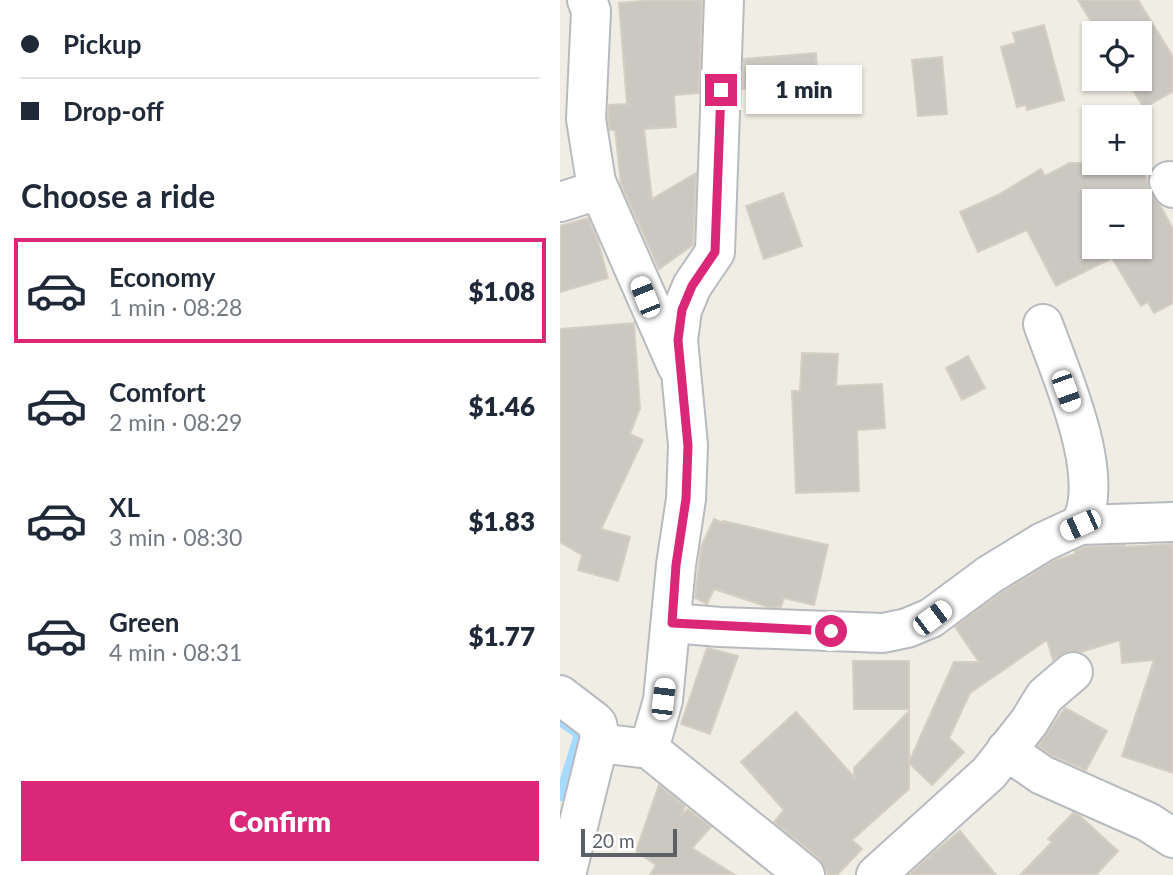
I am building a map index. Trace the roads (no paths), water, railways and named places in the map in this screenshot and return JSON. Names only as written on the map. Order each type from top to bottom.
[{"type":"street","points":[[587,0],[591,11],[586,119],[596,181],[680,373]]},
{"type":"street","points":[[649,749],[663,699],[676,565],[686,499],[688,446],[678,340],[682,310],[692,286],[715,252],[724,0]]},
{"type":"street","points":[[560,202],[592,192],[596,181]]},
{"type":"street","points":[[1043,324],[1082,431],[1088,507],[1080,525]]},
{"type":"street","points":[[672,623],[883,633],[907,628],[932,618],[989,575],[1032,548],[1080,525],[1173,522]]},
{"type":"street","points":[[876,875],[989,773],[1045,696],[1073,672]]},
{"type":"street","points":[[560,695],[597,724],[600,737],[566,875]]},
{"type":"street","points":[[598,743],[649,749],[805,875]]},
{"type":"street","points":[[1006,750],[1042,775],[1147,822],[1173,838]]},
{"type":"waterway","points":[[560,721],[579,734],[560,796]]}]
